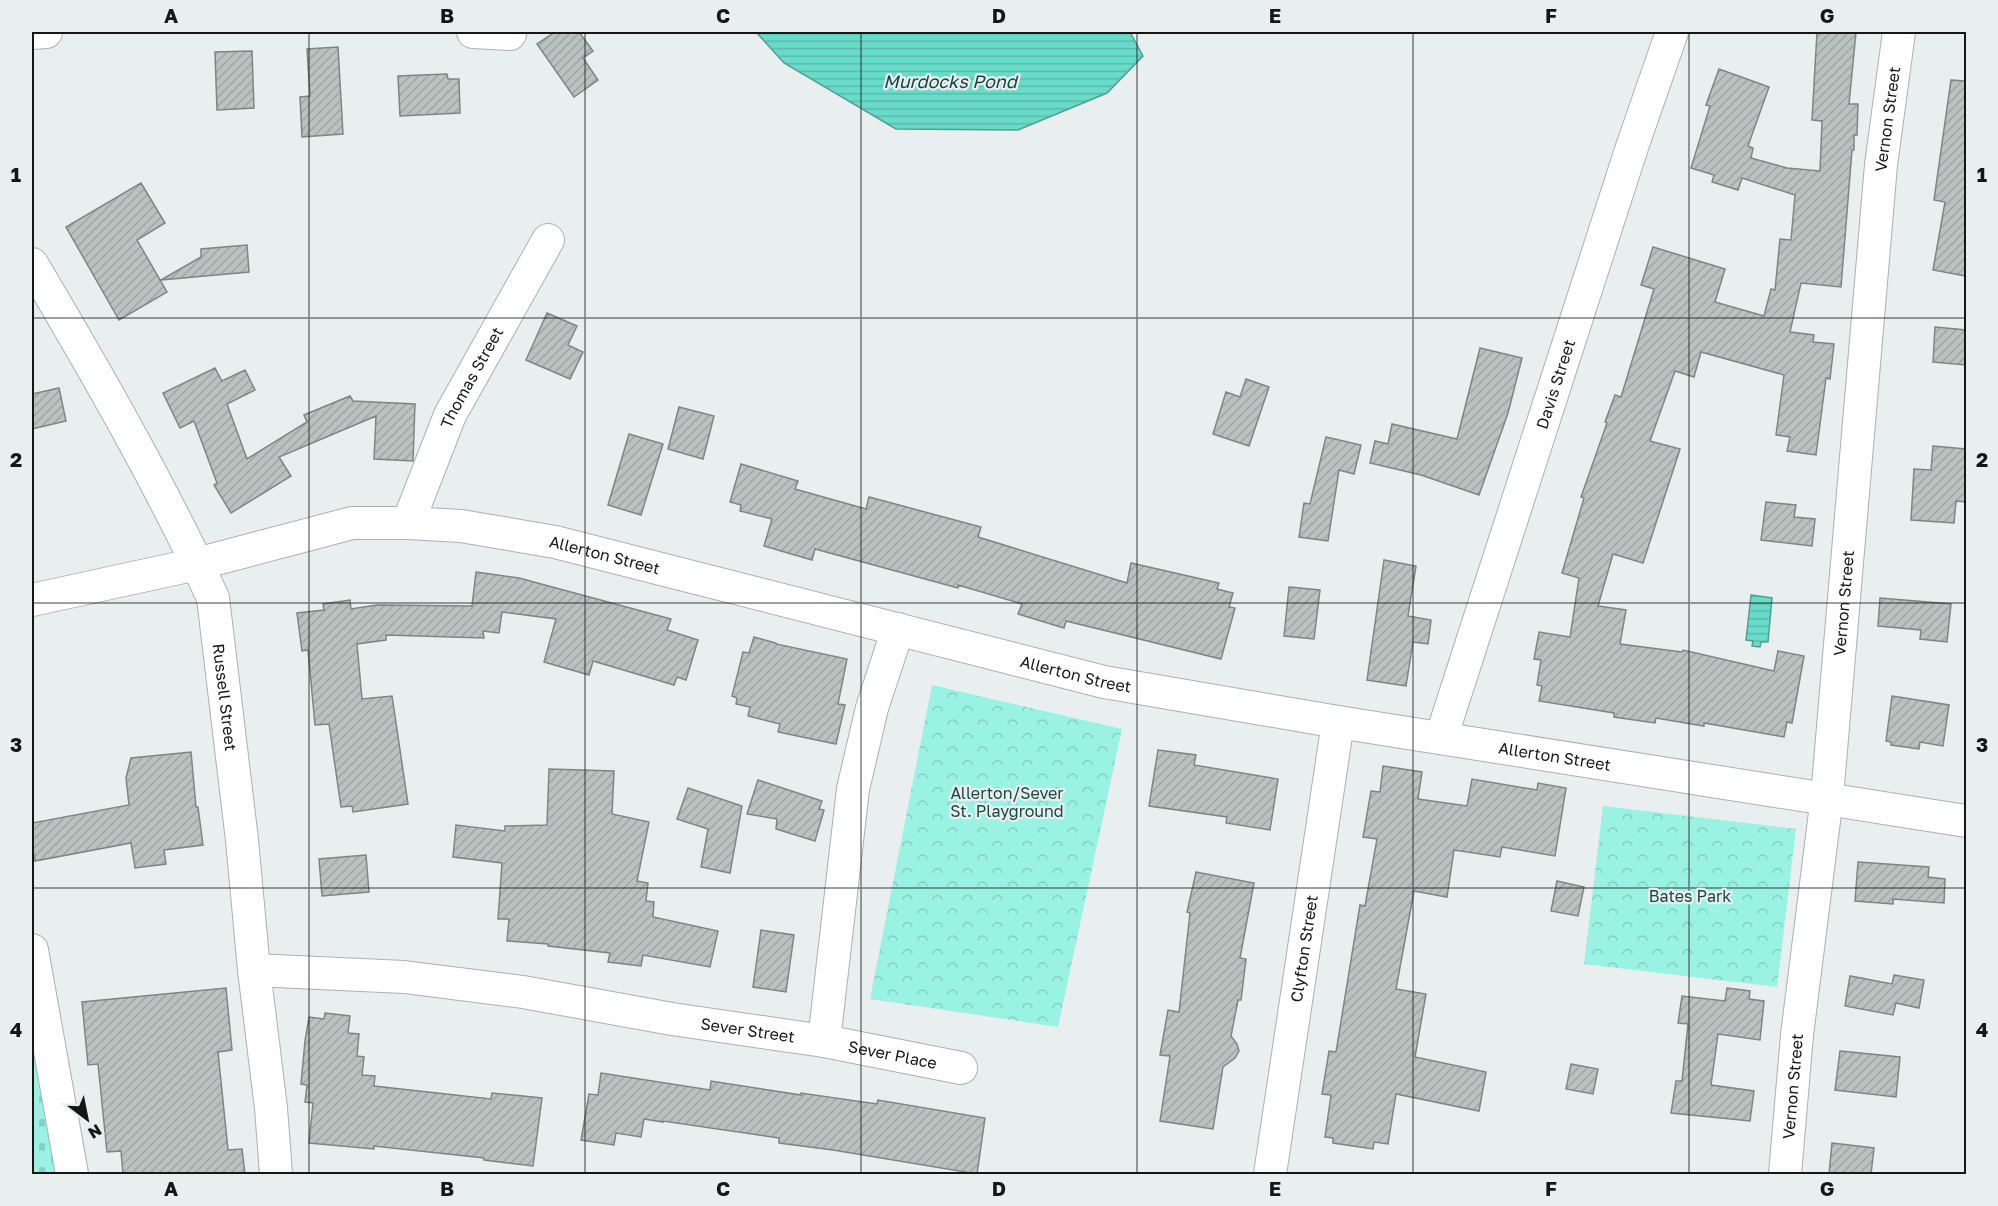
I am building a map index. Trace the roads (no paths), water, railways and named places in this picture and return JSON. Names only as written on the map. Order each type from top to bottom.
[{"type":"street","points":[[32,33],[46,32]]},
{"type":"street","points":[[473,32],[510,34]]},
{"type":"street","name":"Davis Street","points":[[1441,738],[1632,147],[1672,32]]},
{"type":"street","name":"Vernon Street","points":[[1785,1174],[1797,1035],[1827,797],[1881,165],[1899,32]]},
{"type":"street","name":"Thomas Street","points":[[408,523],[450,415],[548,240]]},
{"type":"street","name":"Russell Street","points":[[32,264],[95,370],[213,598],[242,840],[276,1174]]},
{"type":"street","name":"Allerton Street","points":[[32,600],[197,564],[352,523],[461,526],[555,542],[809,609],[898,629],[1104,682],[1338,722],[1966,820]]},
{"type":"street","points":[[825,1041],[853,789],[872,708],[898,629]]},
{"type":"street","name":"Clyfton Street","points":[[1270,1174],[1338,722]]},
{"type":"street","points":[[32,950],[72,1174]]},
{"type":"street","name":"Sever Street","points":[[254,970],[404,977],[522,992],[672,1019],[825,1041]]},
{"type":"street","name":"Sever Place","points":[[825,1041],[961,1068]]},
{"type":"water","name":"Murdocks Pond","points":[[756,32],[1130,32],[1143,56],[1107,93],[1018,130],[896,129],[784,63]]},
{"type":"water","points":[[1751,595],[1772,598],[1768,642],[1761,642],[1760,647],[1752,646],[1753,641],[1746,640]]},
{"type":"park label","name":"Allerton/Sever St. Playground","points":[[1007,802]]},
{"type":"park label","name":"Bates Park","points":[[1690,896]]}]
